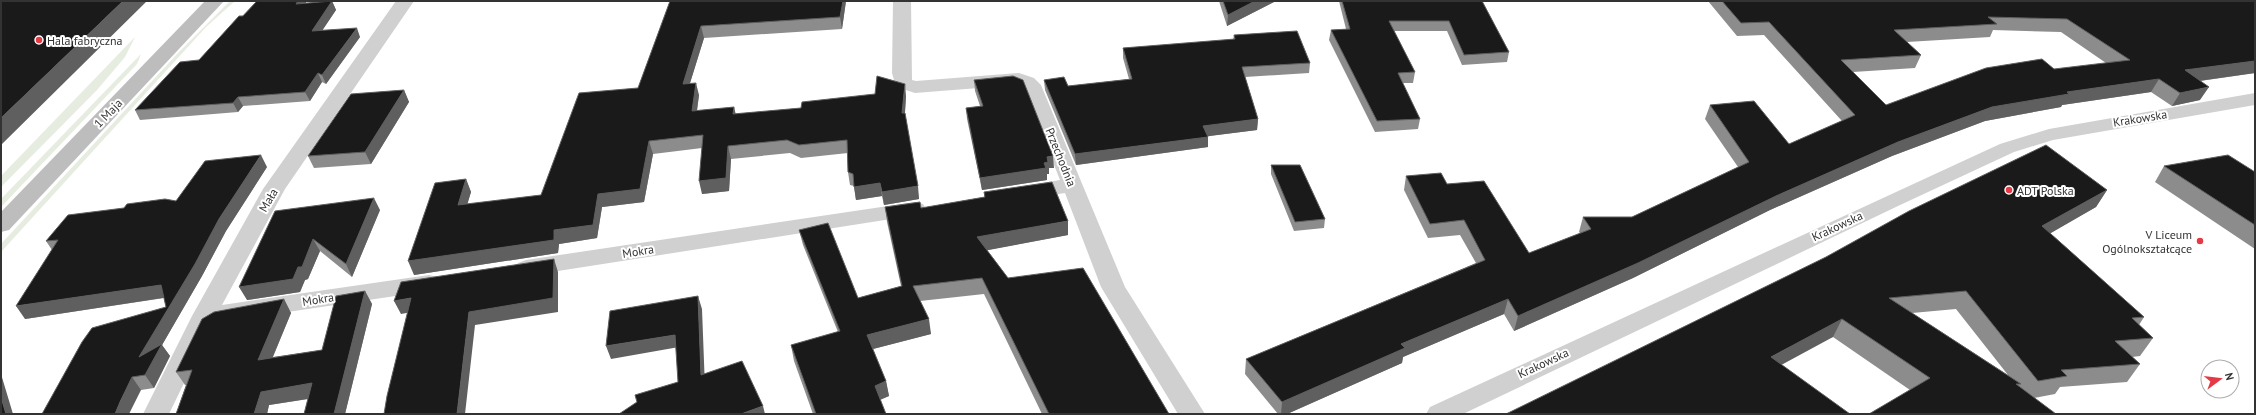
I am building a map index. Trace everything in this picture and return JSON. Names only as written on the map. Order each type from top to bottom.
[{"type":"main road","name":"1 Maja","points":[[1,225],[215,1]]},
{"type":"street","name":"Mała","points":[[156,414],[204,316],[274,189],[405,1]]},
{"type":"street","name":"Przechodnia","points":[[902,1],[901,73],[903,82],[915,87],[1019,79],[1027,82],[1034,89],[1113,287],[1192,414]]},
{"type":"street","name":"Krakowska","points":[[1439,414],[1890,201],[2007,148],[2049,135],[2255,99]]},
{"type":"street","points":[[1002,196],[1072,186]]},
{"type":"street","name":"Mokra","points":[[504,271],[938,206]]},
{"type":"street","name":"Mokra","points":[[204,316],[449,279]]},
{"type":"shaded area","points":[[230,1],[235,1],[206,27],[1,252],[1,244],[179,52]]},
{"type":"shaded area","points":[[135,37],[125,57],[97,90],[1,187],[1,176]]},
{"type":"shaded area","points":[[141,54],[137,64],[1,207],[1,199]]},
{"type":"building","name":"Hala fabryczna","points":[[1,1],[123,1],[1,118]]},
{"type":"building","points":[[257,1],[298,1],[296,4],[332,1],[312,31],[357,28],[322,75],[318,73],[305,92],[238,97],[233,103],[135,110],[180,62],[199,60],[239,16],[243,16]]},
{"type":"building","points":[[670,1],[843,1],[840,17],[701,26],[683,84],[696,83],[692,111],[734,107],[733,114],[801,108],[802,102],[875,94],[877,76],[905,84],[902,113],[905,113],[918,186],[882,192],[880,183],[854,187],[853,174],[848,172],[847,140],[799,145],[787,140],[728,146],[726,178],[699,181],[703,135],[649,141],[640,189],[598,194],[593,225],[554,230],[554,240],[408,261],[435,183],[466,179],[458,205],[541,195],[579,93],[638,88]]},
{"type":"building","points":[[1223,1],[1255,1],[1228,15]]},
{"type":"building","points":[[1342,1],[1482,1],[1509,52],[1464,55],[1449,21],[1389,21],[1415,72],[1398,73],[1420,119],[1377,121],[1331,30],[1350,29]]},
{"type":"building","points":[[1722,1],[2255,1],[2255,61],[2185,70],[2209,87],[2180,93],[2159,79],[2067,92],[2069,94],[1992,107],[1898,142],[1776,196],[1638,263],[1518,316],[1508,299],[1401,344],[1405,348],[1282,402],[1246,359],[1485,260],[1464,220],[1430,224],[1406,176],[1441,173],[1447,184],[1484,181],[1529,253],[1591,229],[1583,217],[1632,217],[1749,162],[1710,105],[1754,101],[1789,144],[1855,115],[1769,22],[1741,23]],"holes":[[[1988,17],[2067,19],[2130,60],[2054,69],[2042,59],[1986,68],[1886,105],[1841,60],[1921,55],[1894,30],[1997,24]]]},
{"type":"building","points":[[1297,31],[1310,63],[1242,67],[1258,119],[1203,126],[1208,137],[1075,154],[1044,80],[1064,77],[1068,86],[1132,79],[1123,48],[1235,39],[1234,35]]},
{"type":"building","points":[[1013,76],[1023,80],[1053,156],[1047,157],[1048,162],[1044,163],[1046,168],[980,178],[966,108],[983,106],[974,80]]},
{"type":"building","points":[[404,90],[365,152],[308,156],[351,94]]},
{"type":"building","points":[[2046,145],[2107,190],[2042,226],[2144,317],[2132,318],[2153,338],[2115,341],[2140,364],[2061,370],[2067,376],[2038,381],[1966,291],[1889,298],[2021,384],[2016,384],[2056,414],[1869,414],[1930,378],[1842,319],[1771,357],[1850,414],[1506,414],[1826,257],[1909,211]]},
{"type":"building","points":[[261,155],[219,219],[195,264],[139,357],[162,344],[145,375],[132,377],[115,414],[42,414],[82,342],[92,328],[166,307],[161,285],[16,306],[58,240],[46,241],[68,215],[124,208],[127,204],[165,199],[176,201],[205,161]]},
{"type":"building","points":[[2228,155],[2255,172],[2255,225],[2164,166]]},
{"type":"building","points":[[1271,165],[1300,165],[1325,219],[1295,222]]},
{"type":"building","points":[[1052,182],[1068,221],[977,237],[1008,278],[1083,268],[1169,414],[1049,414],[982,278],[913,286],[929,319],[867,335],[886,381],[875,386],[886,414],[816,414],[791,345],[840,331],[799,230],[828,223],[858,298],[902,286],[885,207],[920,202],[921,208],[985,197],[984,192]]},
{"type":"building","points":[[374,198],[346,264],[313,239],[302,267],[298,267],[293,279],[239,287],[275,211]]},
{"type":"building","points":[[554,259],[553,298],[469,312],[457,414],[384,414],[411,298],[394,301],[401,282]]},
{"type":"building","points":[[365,291],[334,414],[304,414],[312,383],[261,392],[254,414],[176,414],[192,370],[176,372],[202,319],[214,312],[284,299],[258,360],[322,350],[336,296]]},
{"type":"building","points":[[698,296],[701,375],[742,361],[763,406],[741,414],[619,414],[637,402],[635,395],[678,382],[675,335],[606,346],[610,311]]},
{"type":"building","points":[[1,397],[6,414],[1,414]]},
{"type":"place","name":"Hala fabryczna","points":[[39,40]]},
{"type":"place","name":"ADT Polska","points":[[2009,190]]},
{"type":"place","name":"V Liceum Ogólnokształcące","points":[[2200,241]]}]
